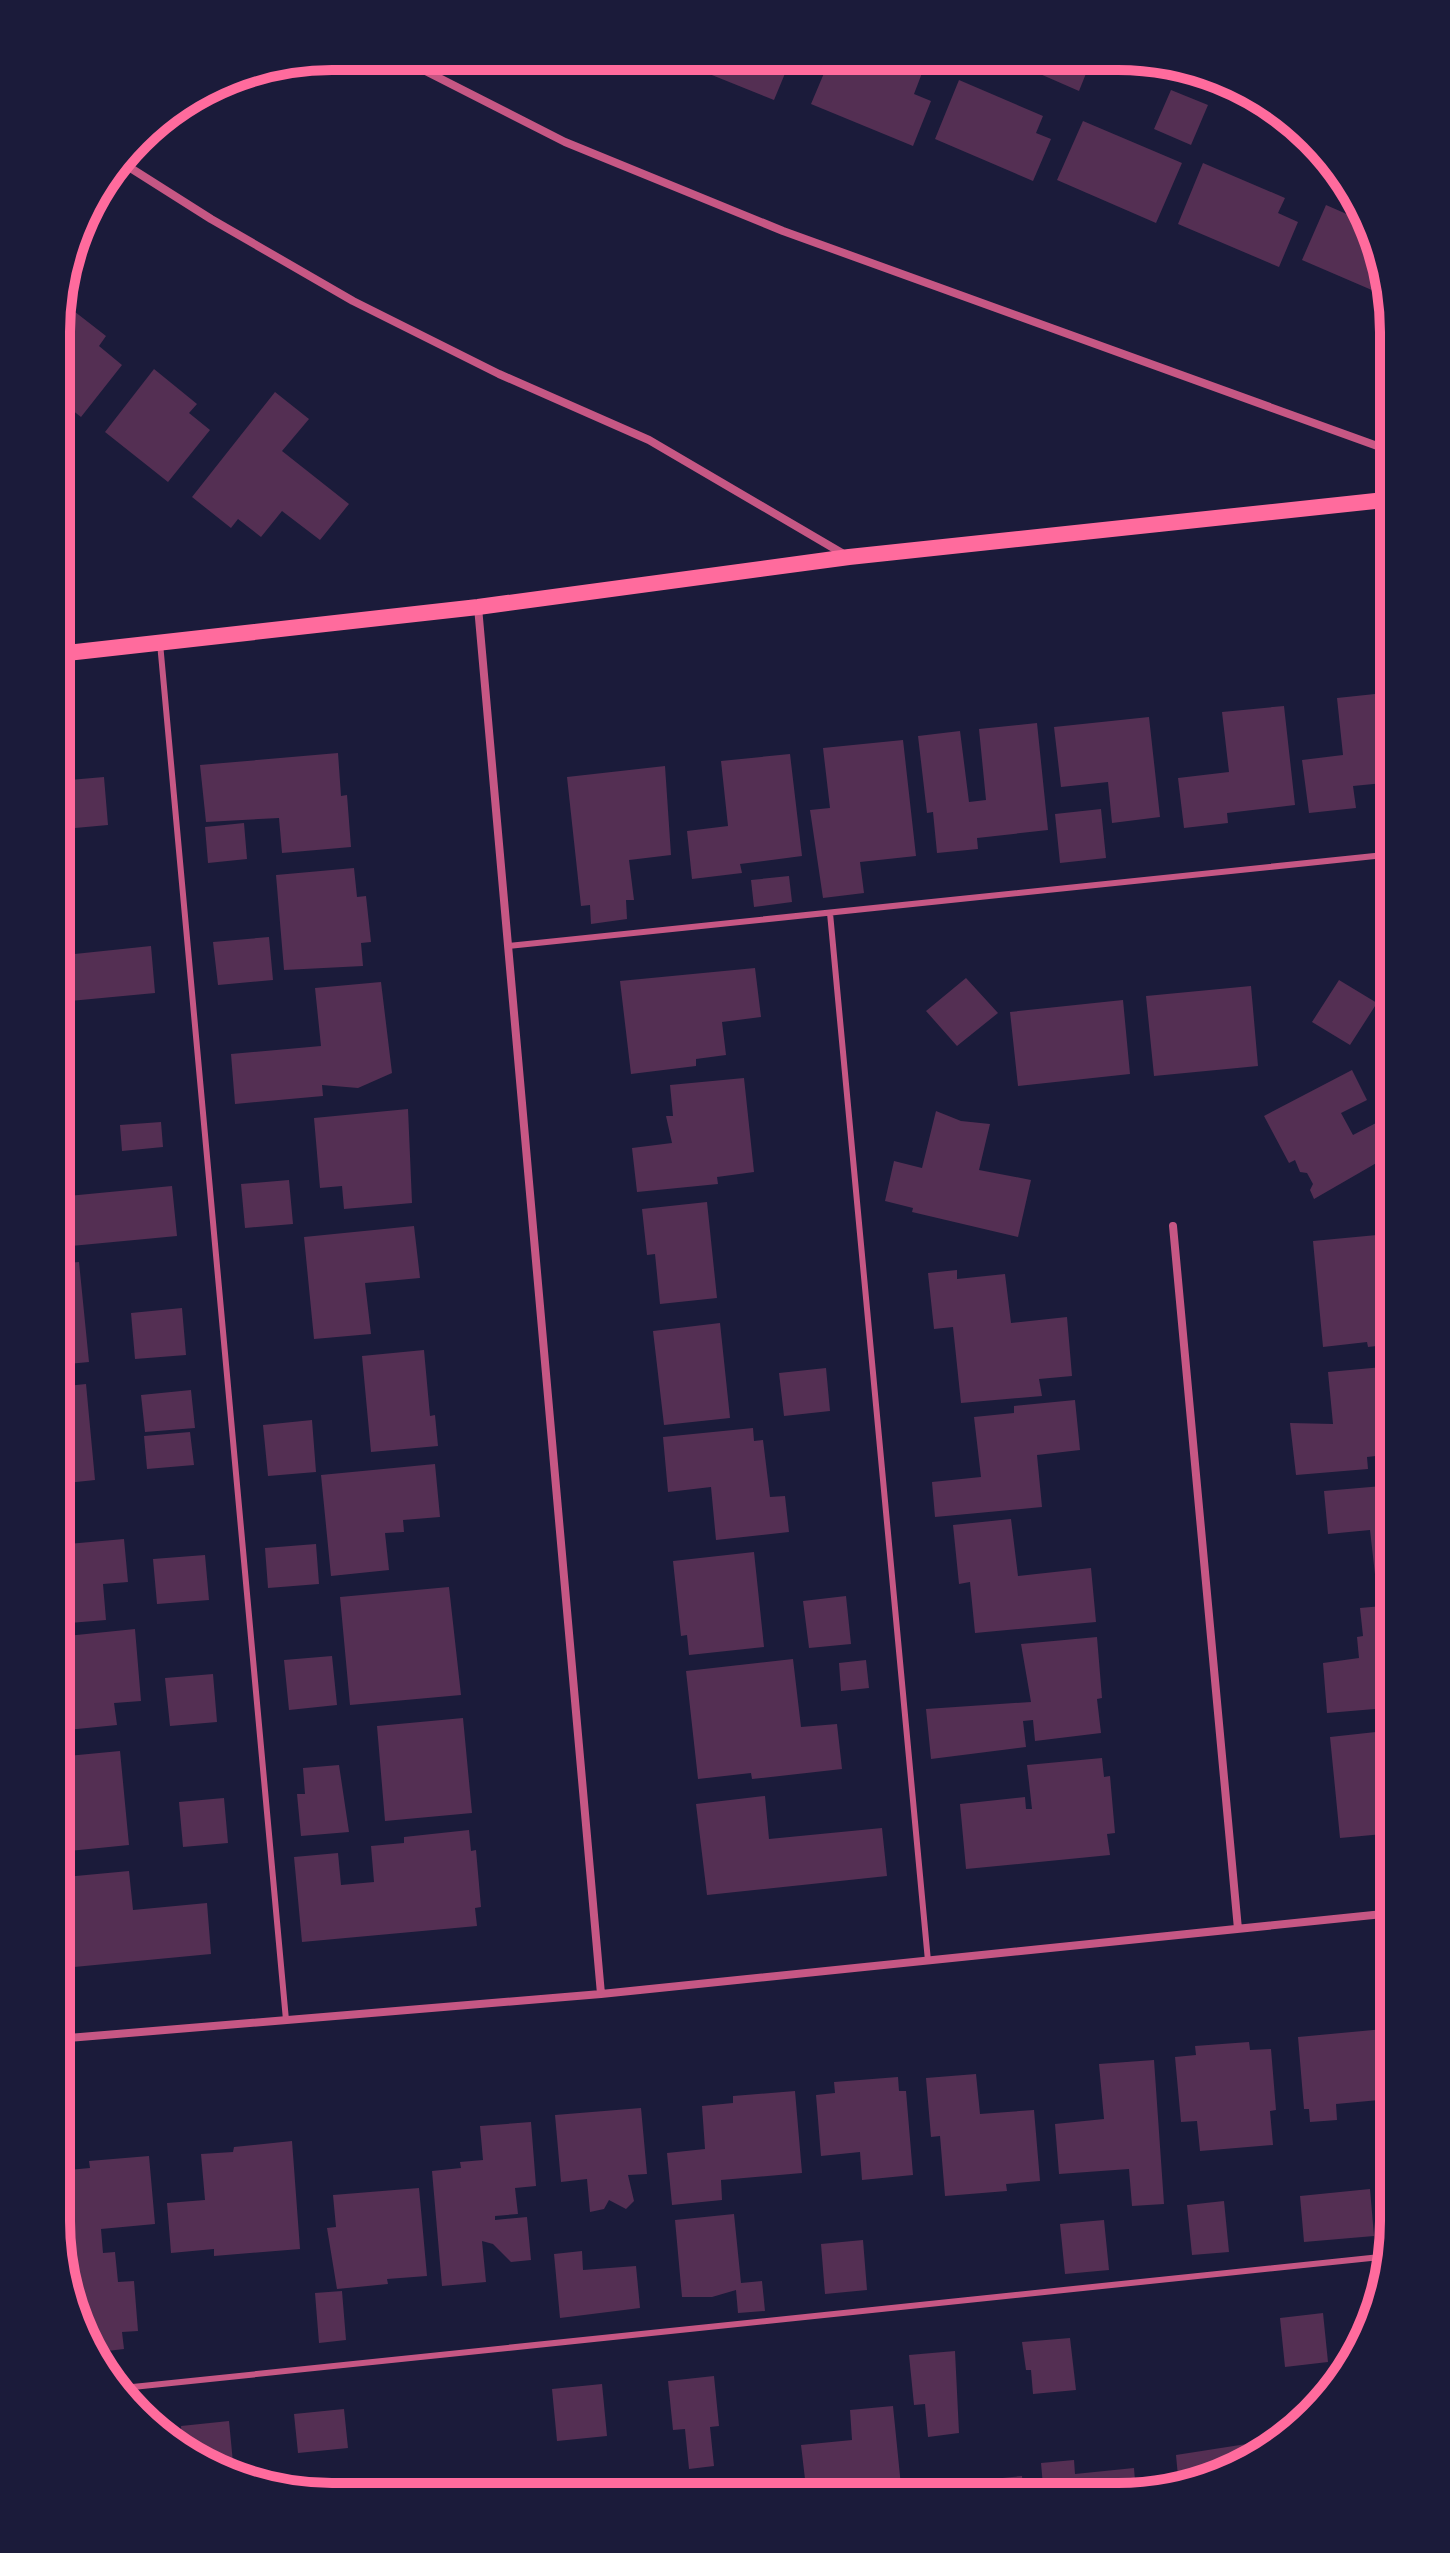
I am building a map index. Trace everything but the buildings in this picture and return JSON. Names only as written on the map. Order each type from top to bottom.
[{"type":"main road","points":[[70,653],[478,607],[849,557],[1380,500]]},
{"type":"street","points":[[425,71],[565,142],[783,231],[1380,447]]},
{"type":"street","points":[[129,167],[211,219],[353,301],[499,374],[649,440],[849,557]]},
{"type":"street","points":[[478,607],[601,1994]]},
{"type":"street","points":[[1173,1226],[1238,1929]]},
{"type":"street","points":[[70,2038],[601,1994],[1379,1914]]},
{"type":"lane","points":[[160,643],[286,2020]]},
{"type":"lane","points":[[508,946],[1380,855]]},
{"type":"lane","points":[[830,913],[928,1961]]},
{"type":"lane","points":[[130,2387],[1377,2257]]}]
